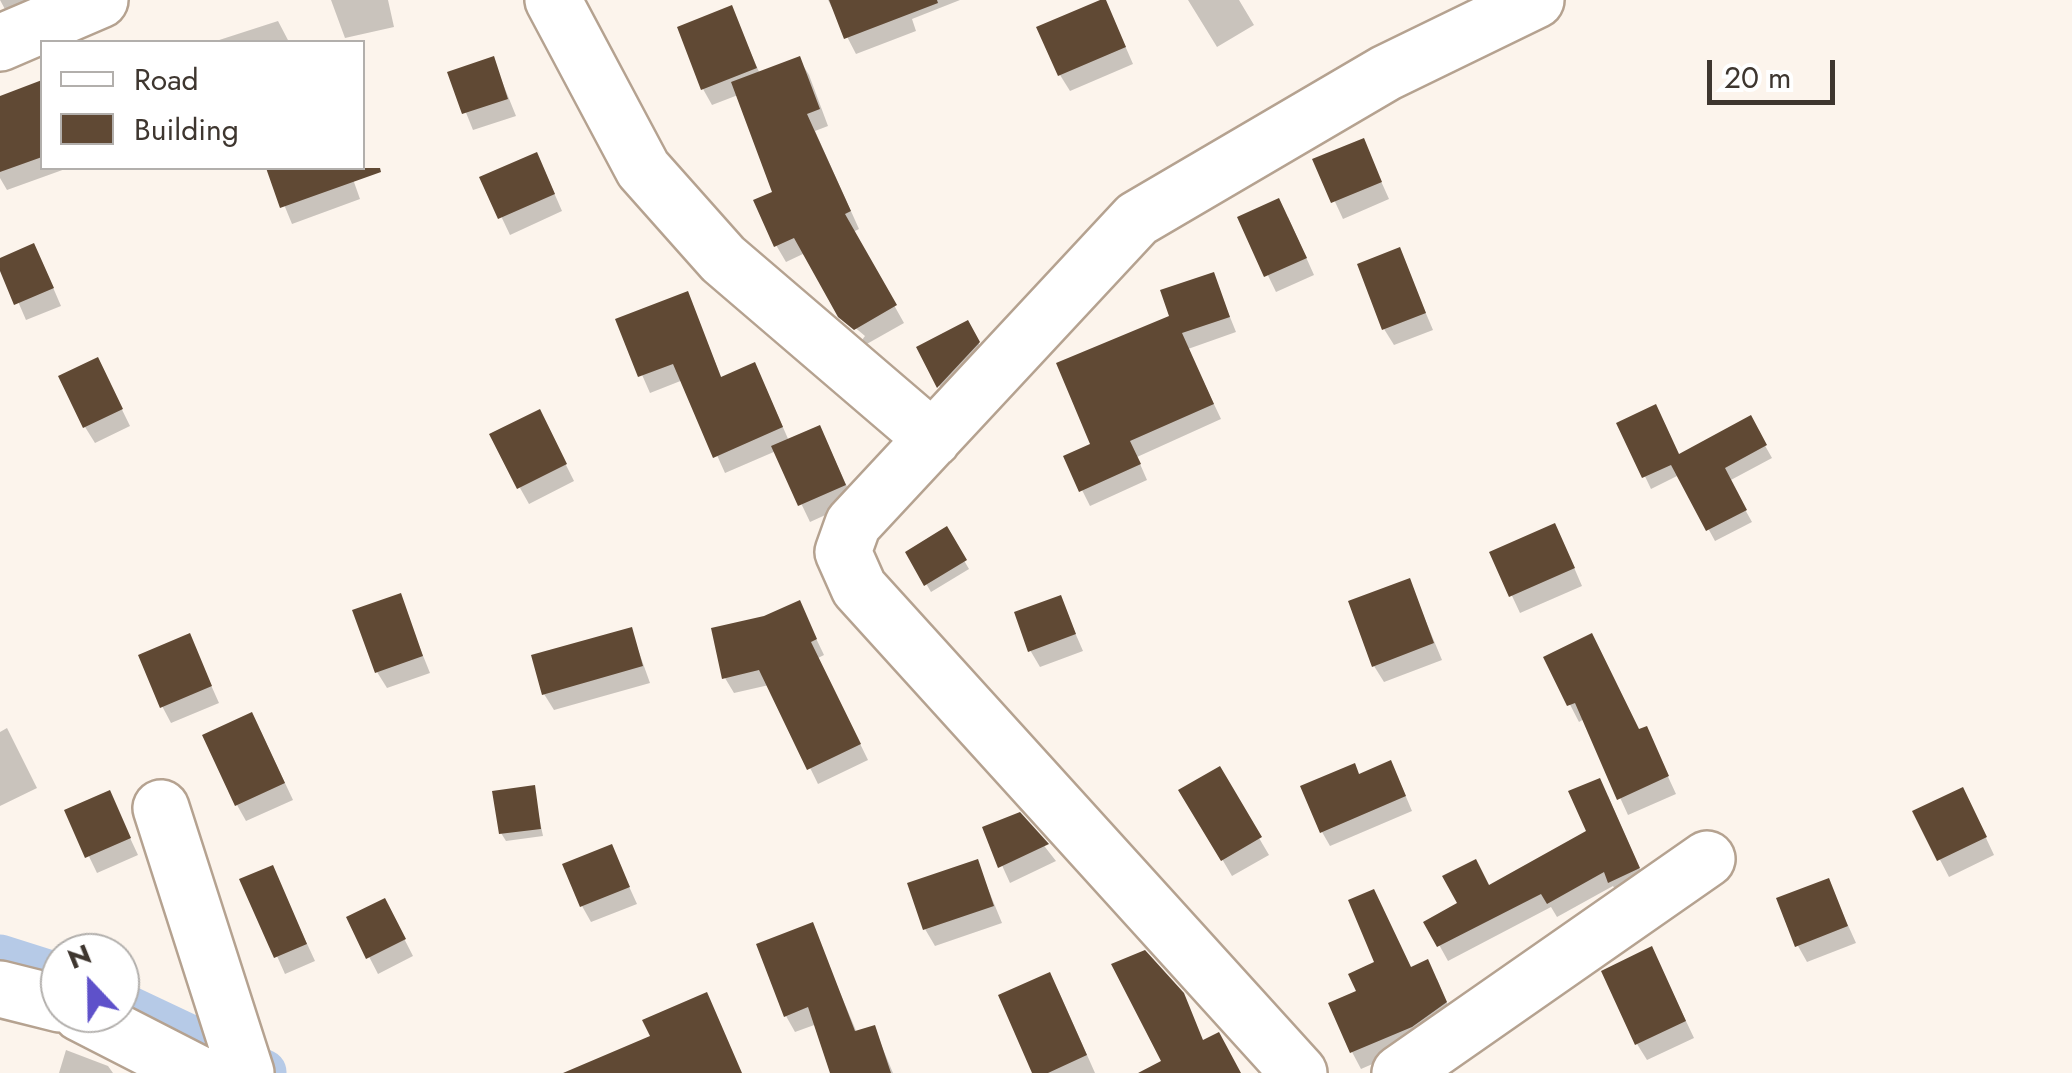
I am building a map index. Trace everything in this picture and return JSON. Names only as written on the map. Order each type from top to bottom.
[{"type":"street","points":[[0,44],[100,0]]},
{"type":"street","points":[[554,0],[643,169],[723,259],[933,439]]},
{"type":"street","points":[[1299,1073],[860,588],[843,552],[853,524],[1137,219],[1386,73],[1536,0]]},
{"type":"street","points":[[161,808],[246,1073]]},
{"type":"street","points":[[1400,1073],[1708,859]]},
{"type":"street","points":[[0,989],[40,999]]},
{"type":"street","points":[[119,1033],[197,1073]]},
{"type":"building","points":[[829,0],[937,0],[938,3],[844,39]]},
{"type":"building","points":[[1106,0],[1126,47],[1058,76],[1036,27]]},
{"type":"building","points":[[732,5],[757,68],[701,90],[677,27]]},
{"type":"building","points":[[494,56],[508,99],[462,114],[447,72]]},
{"type":"building","points":[[800,56],[820,109],[807,114],[851,211],[845,214],[897,305],[854,330],[838,317],[794,238],[774,247],[753,200],[772,192],[731,82]]},
{"type":"building","points":[[40,81],[40,158],[0,172],[0,96]]},
{"type":"building","points":[[1364,138],[1382,182],[1331,203],[1312,159]]},
{"type":"building","points":[[537,152],[555,194],[498,219],[479,177]]},
{"type":"building","points":[[380,168],[381,172],[280,208],[267,170]]},
{"type":"building","points":[[1279,198],[1307,258],[1264,277],[1237,217]]},
{"type":"building","points":[[34,243],[54,288],[14,305],[0,271],[0,258]]},
{"type":"building","points":[[1400,247],[1426,313],[1382,330],[1357,264]]},
{"type":"building","points":[[1214,272],[1230,317],[1182,333],[1214,404],[1130,441],[1141,464],[1079,492],[1063,456],[1090,444],[1056,363],[1169,316],[1160,290]]},
{"type":"building","points":[[688,291],[721,377],[755,362],[783,427],[713,458],[673,364],[638,377],[615,319]]},
{"type":"building","points":[[968,320],[980,342],[937,388],[916,347]]},
{"type":"building","points":[[98,357],[123,409],[83,428],[58,376]]},
{"type":"building","points":[[1656,404],[1679,454],[1751,415],[1767,445],[1725,468],[1747,510],[1706,531],[1671,465],[1642,478],[1616,423]]},
{"type":"building","points":[[540,409],[567,464],[517,489],[489,434]]},
{"type":"building","points":[[820,425],[846,485],[798,506],[771,446]]},
{"type":"building","points":[[1555,523],[1575,568],[1509,597],[1489,552]]},
{"type":"building","points":[[947,526],[967,560],[924,586],[905,552]]},
{"type":"building","points":[[1410,578],[1434,643],[1372,667],[1348,601]]},
{"type":"building","points":[[401,593],[423,656],[375,673],[352,610]]},
{"type":"building","points":[[1061,595],[1076,634],[1028,652],[1014,612]]},
{"type":"building","points":[[800,600],[817,639],[811,642],[861,744],[807,770],[759,670],[722,679],[711,628],[764,616]]},
{"type":"building","points":[[632,627],[643,666],[542,695],[531,655]]},
{"type":"building","points":[[190,633],[212,686],[160,708],[138,655]]},
{"type":"building","points":[[1592,633],[1639,729],[1647,726],[1669,776],[1617,800],[1575,703],[1567,706],[1543,657]]},
{"type":"building","points":[[252,712],[285,783],[235,806],[202,735]]},
{"type":"building","points":[[1391,760],[1406,796],[1320,833],[1300,786],[1355,763],[1359,774]]},
{"type":"building","points":[[1220,766],[1262,837],[1221,861],[1178,790]]},
{"type":"building","points":[[1600,778],[1640,868],[1608,883],[1604,872],[1547,904],[1541,894],[1437,947],[1423,922],[1457,903],[1442,876],[1476,859],[1489,885],[1586,831],[1568,791]]},
{"type":"building","points":[[535,785],[541,829],[499,834],[492,791]]},
{"type":"building","points":[[1963,787],[1987,837],[1937,861],[1912,811]]},
{"type":"building","points":[[110,790],[131,838],[85,858],[64,810]]},
{"type":"building","points":[[1020,812],[1049,844],[998,868],[982,827]]},
{"type":"building","points":[[612,844],[630,887],[580,907],[562,864]]},
{"type":"building","points":[[978,859],[994,906],[923,930],[907,883]]},
{"type":"building","points":[[273,865],[307,944],[274,958],[239,879]]},
{"type":"building","points":[[1829,878],[1848,926],[1795,947],[1776,898]]},
{"type":"building","points":[[1374,889],[1411,967],[1428,959],[1447,1002],[1412,1027],[1350,1053],[1328,1003],[1356,991],[1348,974],[1374,962],[1348,900]]},
{"type":"building","points":[[385,898],[406,939],[366,959],[346,917]]},
{"type":"building","points":[[813,922],[855,1031],[875,1025],[891,1073],[830,1073],[808,1007],[784,1017],[756,944]]},
{"type":"building","points":[[1652,946],[1686,1021],[1635,1045],[1601,971]]},
{"type":"building","points":[[1145,950],[1184,993],[1203,1040],[1219,1032],[1241,1073],[1138,1073],[1161,1061],[1111,964]]},
{"type":"building","points":[[1050,972],[1087,1055],[1048,1073],[1032,1073],[998,995]]},
{"type":"building","points":[[707,992],[742,1073],[563,1073],[650,1036],[642,1020]]},
{"type":"waterway","points":[[0,957],[40,970]]},
{"type":"waterway","points":[[140,1013],[264,1072]]}]
